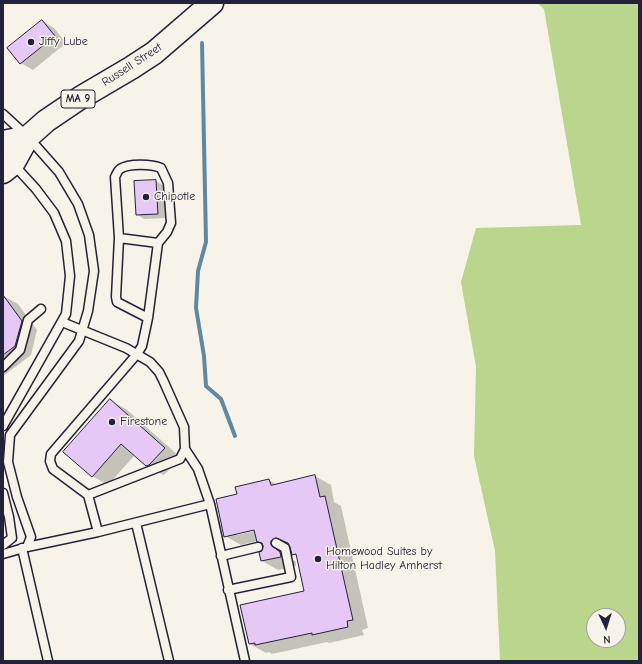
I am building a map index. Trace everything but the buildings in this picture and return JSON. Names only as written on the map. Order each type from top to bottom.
[{"type":"highway","name":"Russell Street","points":[[6,163],[28,137],[46,121],[80,98],[154,53],[212,3]]},
{"type":"highway","points":[[3,142],[28,137]]},
{"type":"lane","points":[[3,114],[28,137],[59,172],[78,204],[89,235],[94,271],[88,311],[79,341],[10,435],[8,462],[17,497],[31,538],[25,548],[48,661]]},
{"type":"lane","points":[[3,426],[66,314],[70,276],[66,241],[54,213],[36,189],[6,163]]},
{"type":"lane","points":[[98,532],[88,494],[53,469],[50,461],[51,454],[137,354],[142,346],[148,318],[158,243],[167,232],[171,223],[168,183],[161,168],[153,164],[124,167],[118,170],[115,177],[119,238],[115,291],[117,302],[148,318]]},
{"type":"lane","points":[[119,238],[158,243]]},
{"type":"lane","points":[[3,367],[20,350],[28,320],[41,309]]},
{"type":"lane","points":[[62,322],[83,329],[126,348],[150,362],[163,380],[184,427],[185,449],[180,459],[88,494]]},
{"type":"lane","points":[[185,449],[198,469],[210,504],[245,661]]},
{"type":"lane","points":[[3,492],[12,538],[3,545]]},
{"type":"lane","points":[[3,554],[210,504]]},
{"type":"lane","points":[[136,522],[169,661]]},
{"type":"lane","points":[[228,590],[291,577],[285,548],[276,543]]},
{"type":"lane","points":[[221,556],[258,547]]},
{"type":"green space","points":[[537,3],[639,3],[639,661],[500,661],[495,551],[474,456],[476,367],[461,282],[476,228],[581,225],[544,9]]},
{"type":"waterway","points":[[202,43],[206,242],[198,271],[196,308],[204,356],[206,386],[221,399],[235,436]]},
{"type":"place","name":"Jiffy Lube","points":[[31,42]]},
{"type":"place","name":"Chipotle","points":[[146,197]]},
{"type":"place","name":"Firestone","points":[[112,422]]},
{"type":"place","name":"Homewood Suites by Hilton Hadley Amherst","points":[[318,559]]}]
